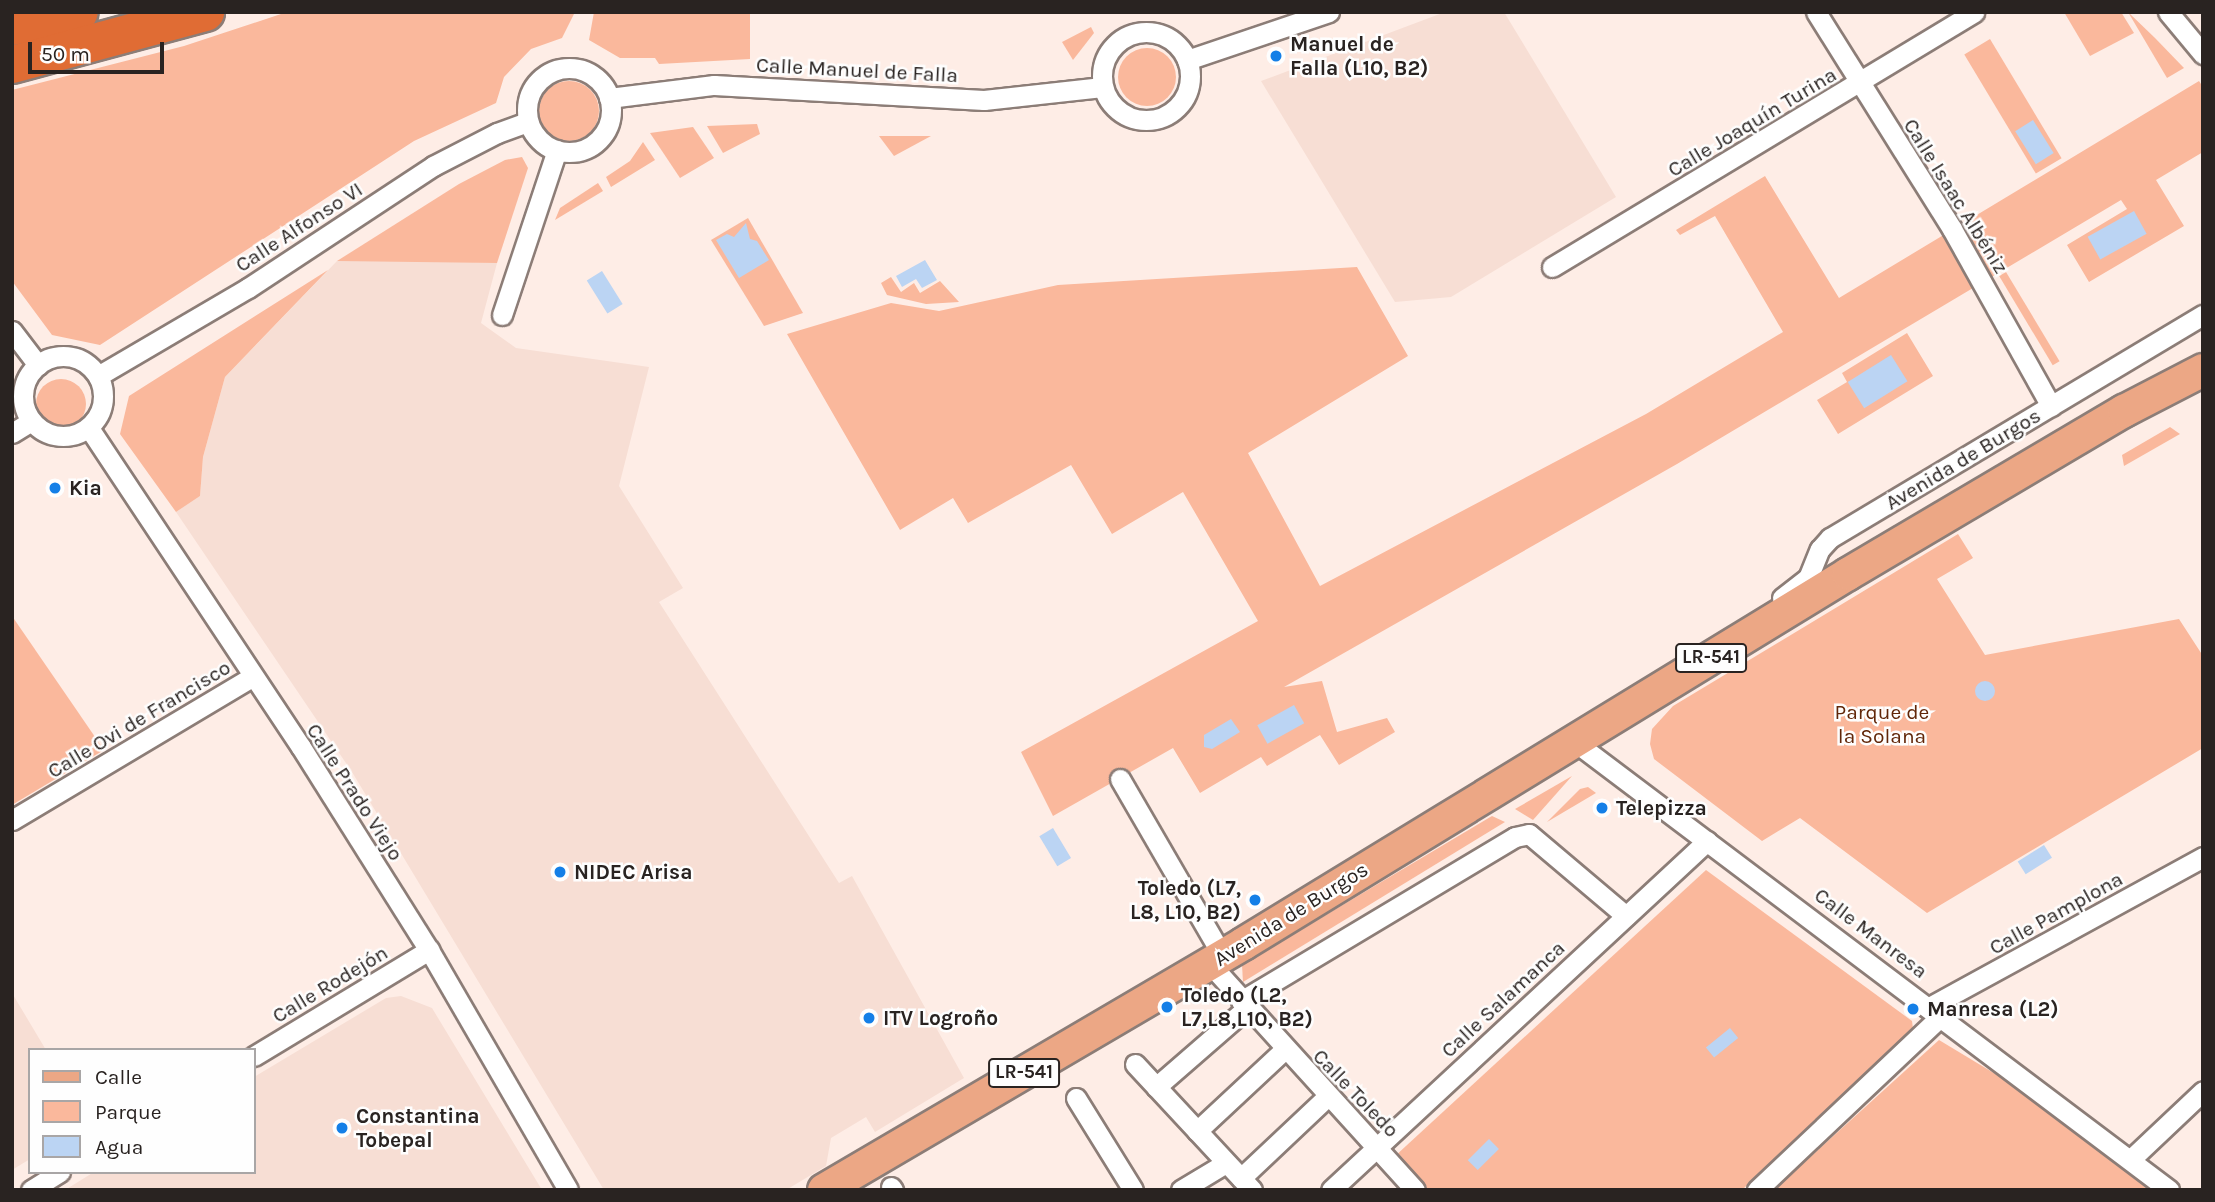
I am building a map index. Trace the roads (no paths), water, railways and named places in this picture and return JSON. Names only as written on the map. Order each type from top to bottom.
[{"type":"highway","points":[[12,26],[79,12]]},
{"type":"highway","points":[[12,64],[189,17]]},
{"type":"highway","points":[[12,79],[102,54],[189,17]]},
{"type":"main road","name":"Avenida de Burgos","points":[[2124,411],[2203,352]]},
{"type":"main road","name":"Avenida de Burgos","points":[[824,1190],[1216,959],[2124,411],[2203,370]]},
{"type":"street","points":[[1187,60],[1329,12]]},
{"type":"street","name":"Calle Isaac Albéniz","points":[[1816,12],[1952,229],[2051,406]]},
{"type":"street","name":"Calle Joaquín Turina","points":[[1552,267],[1974,12]]},
{"type":"street","points":[[2168,12],[2203,54]]},
{"type":"street","points":[[1146,32],[1171,39],[1187,60],[1191,74],[1182,102],[1159,119],[1145,121],[1118,111],[1102,87],[1101,74],[1111,49],[1133,34],[1146,32]]},
{"type":"street","points":[[570,68],[595,76],[610,99],[609,123],[603,135],[582,149],[557,150],[539,139],[528,122],[527,109],[535,84],[557,69],[570,68]]},
{"type":"street","name":"Calle Manuel de Falla","points":[[610,99],[714,85],[984,100],[1102,87]]},
{"type":"street","name":"Calle Alfonso VI","points":[[98,376],[248,288],[433,166],[497,133],[528,122]]},
{"type":"street","points":[[502,315],[557,150]]},
{"type":"street","name":"Avenida de Burgos","points":[[1754,632],[1770,606],[1808,578],[1820,549],[1830,538],[2203,315]]},
{"type":"street","points":[[12,331],[38,365]]},
{"type":"street","points":[[50,358],[77,358],[98,376],[102,409],[89,428],[65,437],[52,435],[31,421],[25,410],[24,385],[38,365],[50,358]]},
{"type":"street","points":[[12,433],[31,421]]},
{"type":"street","name":"Calle Prado Viejo","points":[[89,428],[429,950],[569,1190]]},
{"type":"street","name":"Calle Ovi de Francisco","points":[[12,820],[252,677]]},
{"type":"street","name":"Calle Manresa","points":[[1575,742],[2168,1189]]},
{"type":"street","name":"Calle Toledo","points":[[1120,779],[1216,959],[1244,1004],[1415,1190]]},
{"type":"street","points":[[1156,1087],[1244,1004],[1515,837],[1529,834],[1626,916]]},
{"type":"street","name":"Calle Salamanca","points":[[1331,1190],[1707,841]]},
{"type":"street","name":"Calle Pamplona","points":[[1757,1190],[1935,1012],[2203,857]]},
{"type":"street","name":"Calle Rodejón","points":[[256,1055],[429,950]]},
{"type":"street","points":[[1197,1131],[1284,1050]]},
{"type":"street","points":[[1135,1064],[1246,1184],[1328,1096]]},
{"type":"street","points":[[2130,1160],[2203,1091]]},
{"type":"street","points":[[1076,1098],[1133,1190]]},
{"type":"street","points":[[1181,1190],[1226,1163]]},
{"type":"street","points":[[31,1190],[57,1174]]},
{"type":"water","points":[[2033,120],[2054,153],[2036,164],[2015,131]]},
{"type":"water","points":[[2134,211],[2147,234],[2100,259],[2088,237]]},
{"type":"water","points":[[746,223],[750,239],[757,241],[769,260],[739,278],[716,240],[727,234],[734,237]]},
{"type":"water","points":[[925,260],[937,280],[922,288],[916,279],[902,287],[896,276]]},
{"type":"water","points":[[602,271],[623,304],[607,314],[587,281]]},
{"type":"water","points":[[1891,355],[1907,381],[1864,408],[1848,382]]},
{"type":"water","points":[[1985,681],[1992,684],[1995,691],[1992,698],[1985,701],[1978,698],[1975,691],[1978,684]]},
{"type":"water","points":[[1294,705],[1304,723],[1267,744],[1257,725]]},
{"type":"water","points":[[1231,719],[1240,732],[1212,749],[1204,747],[1204,735]]},
{"type":"water","points":[[1053,828],[1071,858],[1057,866],[1039,836]]},
{"type":"water","points":[[2044,845],[2052,858],[2026,874],[2018,861]]},
{"type":"water","points":[[1730,1028],[1738,1038],[1714,1058],[1706,1048]]},
{"type":"water","points":[[1489,1139],[1499,1149],[1478,1170],[1468,1160]]},
{"type":"place","name":"Manuel de Falla (L10, B2)","points":[[1276,56]]},
{"type":"place","name":"Kia","points":[[55,488]]},
{"type":"place","name":"Telepizza","points":[[1602,808]]},
{"type":"place","name":"NIDEC Arisa","points":[[560,872]]},
{"type":"place","name":"Toledo (L7, L8, L10, B2)","points":[[1255,900]]},
{"type":"place","name":"Toledo (L2, L7,L8,L10, B2)","points":[[1167,1007]]},
{"type":"place","name":"Manresa (L2)","points":[[1913,1009]]},
{"type":"place","name":"ITV Logroño","points":[[869,1018]]},
{"type":"place","name":"Constantina Tobepal","points":[[342,1128]]},
{"type":"park label","name":"Parque de la Solana","points":[[1882,724]]}]
